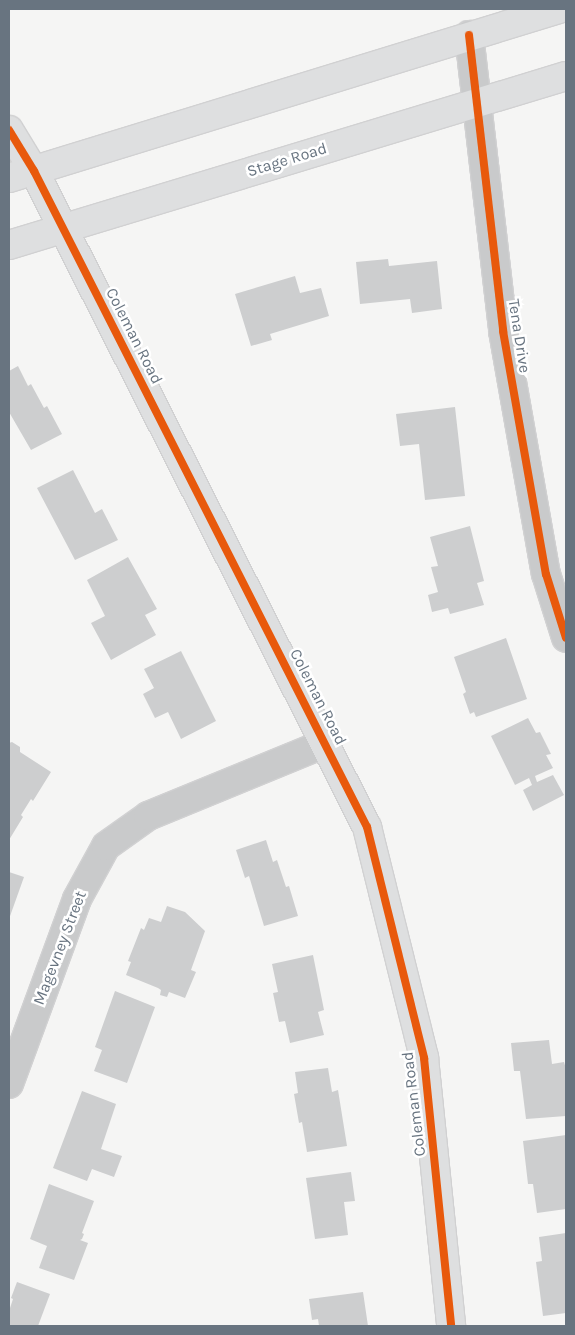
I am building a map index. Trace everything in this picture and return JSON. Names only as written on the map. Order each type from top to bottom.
[{"type":"main road","points":[[21,174],[469,35],[559,9]]},
{"type":"main road","name":"Stage Road","points":[[9,245],[566,76]]},
{"type":"main road","name":"Coleman Road","points":[[9,130],[21,174],[64,229],[367,826],[424,1058],[451,1326]]},
{"type":"street","name":"Tena Drive","points":[[469,35],[503,331],[546,574],[566,638]]},
{"type":"street","name":"Magevney Street","points":[[9,1084],[77,900],[106,846],[148,816],[326,743]]},
{"type":"building","points":[[388,259],[389,266],[437,261],[442,309],[412,313],[410,299],[360,304],[356,262]]},
{"type":"building","points":[[295,276],[300,293],[321,288],[329,316],[270,334],[272,340],[251,346],[235,294]]},
{"type":"building","points":[[18,366],[28,386],[31,384],[44,408],[47,406],[62,434],[31,450],[9,412],[9,371]]},
{"type":"building","points":[[455,407],[465,496],[425,500],[419,444],[400,446],[396,414]]},
{"type":"building","points":[[73,470],[95,513],[102,509],[118,540],[75,560],[37,488]]},
{"type":"building","points":[[470,526],[484,581],[477,583],[484,605],[450,614],[448,608],[432,612],[428,595],[438,592],[431,567],[438,566],[430,537]]},
{"type":"building","points":[[128,557],[157,609],[145,615],[156,635],[111,660],[91,623],[105,616],[87,580]]},
{"type":"building","points":[[506,638],[527,699],[476,717],[474,712],[470,714],[463,694],[466,692],[454,657]]},
{"type":"building","points":[[181,651],[216,721],[181,739],[168,712],[155,718],[143,694],[154,688],[144,669]]},
{"type":"building","points":[[528,718],[536,733],[540,732],[551,754],[546,755],[553,768],[535,776],[537,782],[553,775],[564,795],[533,811],[523,790],[532,785],[529,778],[515,785],[491,736]]},
{"type":"building","points":[[12,742],[20,747],[20,752],[51,772],[33,801],[31,799],[21,815],[23,817],[9,840],[9,743]]},
{"type":"building","points":[[266,840],[273,862],[277,860],[286,887],[289,886],[298,916],[264,926],[249,876],[245,878],[236,850]]},
{"type":"building","points":[[9,872],[24,877],[9,919]]},
{"type":"building","points":[[167,906],[185,912],[205,931],[191,970],[196,972],[185,998],[169,992],[167,997],[160,995],[161,990],[158,988],[126,975],[131,962],[128,961],[141,928],[144,930],[149,918],[161,922]]},
{"type":"building","points":[[313,955],[324,1010],[318,1012],[324,1035],[290,1043],[285,1021],[279,1022],[273,993],[278,992],[272,964]]},
{"type":"building","points":[[115,991],[155,1007],[127,1083],[94,1071],[102,1050],[95,1047]]},
{"type":"building","points":[[549,1040],[552,1064],[564,1062],[566,1069],[566,1116],[526,1119],[520,1071],[514,1071],[511,1043]]},
{"type":"building","points":[[328,1068],[332,1092],[338,1090],[347,1146],[307,1152],[302,1122],[299,1123],[294,1094],[298,1093],[295,1072]]},
{"type":"building","points":[[82,1091],[116,1104],[101,1149],[122,1156],[114,1177],[92,1169],[87,1181],[53,1168]]},
{"type":"building","points":[[566,1135],[566,1209],[537,1213],[533,1184],[528,1184],[523,1141]]},
{"type":"building","points":[[351,1172],[355,1201],[344,1202],[348,1235],[315,1239],[306,1178]]},
{"type":"building","points":[[49,1184],[94,1201],[82,1233],[84,1234],[80,1240],[88,1243],[74,1280],[39,1268],[47,1246],[30,1239]]},
{"type":"building","points":[[566,1233],[566,1313],[543,1316],[536,1262],[542,1261],[539,1237]]},
{"type":"building","points":[[17,1282],[50,1294],[38,1326],[9,1326],[9,1311],[13,1299],[11,1298]]},
{"type":"building","points":[[363,1292],[368,1326],[319,1326],[318,1319],[312,1320],[309,1299]]},
{"type":"cycle path","points":[[469,35],[503,331],[546,574],[566,638]]},
{"type":"cycle path","points":[[9,130],[34,171],[367,827],[424,1058],[451,1326]]}]
